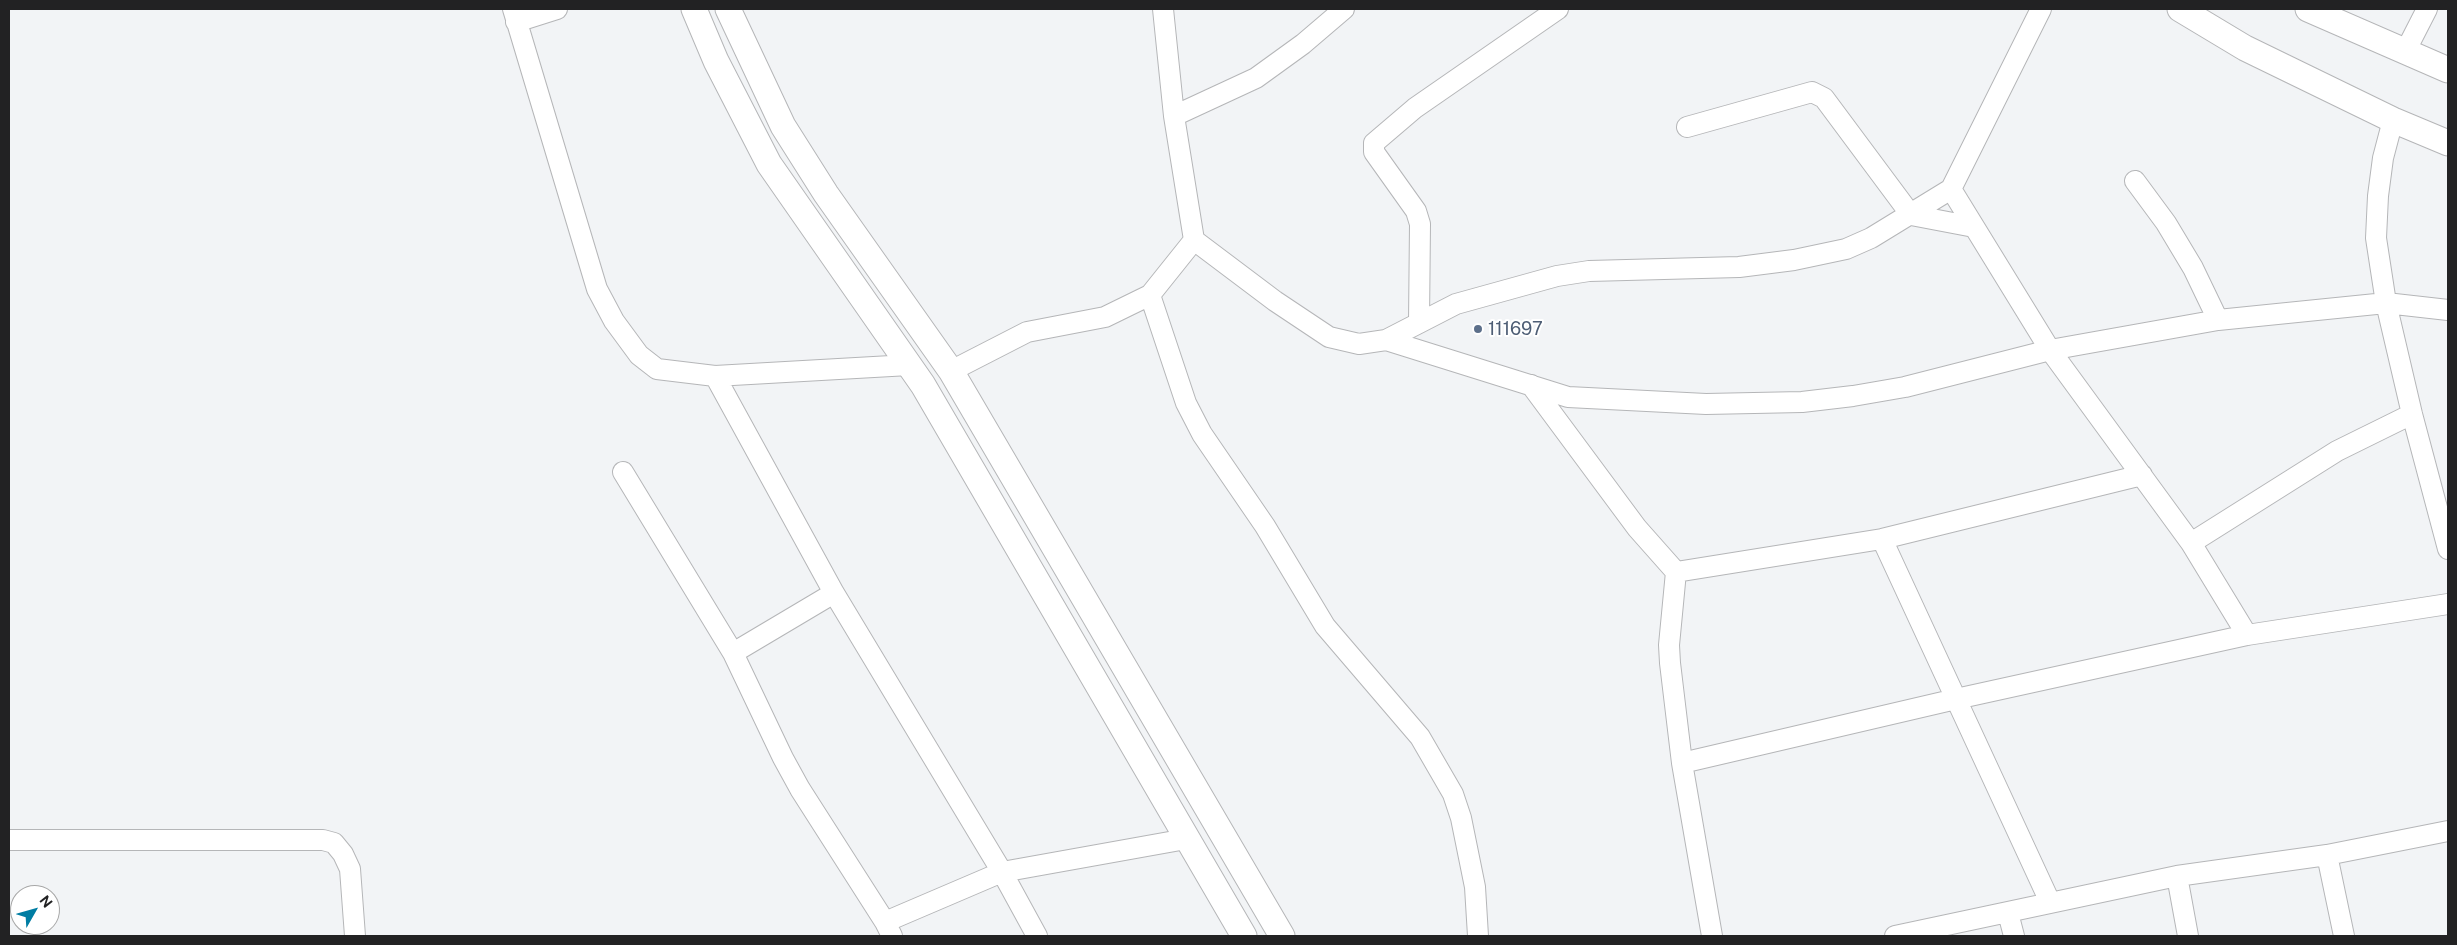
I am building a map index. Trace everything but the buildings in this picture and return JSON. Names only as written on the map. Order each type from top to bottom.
[{"type":"main road","points":[[694,9],[716,61],[768,164],[909,365],[1244,936]]},
{"type":"main road","points":[[728,9],[783,126],[826,194],[951,371],[1282,936]]},
{"type":"main road","points":[[2180,9],[2245,48],[2394,120],[2448,143]]},
{"type":"main road","points":[[2315,10],[2448,70]]},
{"type":"street","points":[[557,9],[515,15],[597,289],[614,321],[639,355],[657,368],[715,376],[909,365]]},
{"type":"street","points":[[1163,9],[1174,116],[1194,240],[1275,301],[1329,337],[1359,344],[1386,340],[1456,304],[1558,276],[1589,271],[1738,267],[1811,256],[1846,249],[1863,242],[1911,215],[1951,189],[2041,9]]},
{"type":"street","points":[[1174,116],[1256,78],[1303,44],[1344,9]]},
{"type":"street","points":[[1419,322],[1420,224],[1416,211],[1374,152],[1374,143],[1415,108],[1558,9]]},
{"type":"street","points":[[2405,52],[2427,9]]},
{"type":"street","points":[[1687,127],[1812,92],[1824,98],[1911,215],[1974,227]]},
{"type":"street","points":[[2394,120],[2383,158],[2376,230],[2386,303],[2412,414],[2448,549]]},
{"type":"street","points":[[2135,180],[2166,223],[2193,268],[2218,320]]},
{"type":"street","points":[[1951,189],[2050,350],[2191,543],[2247,635]]},
{"type":"street","points":[[951,371],[1027,332],[1105,317],[1150,295],[1194,240]]},
{"type":"street","points":[[1150,295],[1186,403],[1202,434],[1266,526],[1324,626],[1420,737],[1453,794],[1461,818],[1475,887],[1478,936]]},
{"type":"street","points":[[1386,340],[1568,397],[1706,404],[1802,402],[1853,396],[1905,386],[2050,350],[2218,320],[2386,303],[2448,310]]},
{"type":"street","points":[[715,376],[834,593],[1002,872],[1037,936]]},
{"type":"street","points":[[1531,385],[1637,528],[1676,572],[1669,646],[1682,763],[1712,936]]},
{"type":"street","points":[[2191,543],[2337,451],[2412,414]]},
{"type":"street","points":[[623,472],[733,653],[783,758],[889,929],[1002,872],[1186,839]]},
{"type":"street","points":[[1676,572],[1882,539],[2142,475]]},
{"type":"street","points":[[1882,539],[2050,902]]},
{"type":"street","points":[[733,653],[834,593]]},
{"type":"street","points":[[1682,763],[1956,699],[2247,635],[2448,604]]},
{"type":"street","points":[[1896,936],[2008,914],[2050,902],[2177,876],[2327,855],[2448,831]]},
{"type":"street","points":[[9,840],[323,840],[334,843],[343,854],[350,869],[355,936]]},
{"type":"street","points":[[2327,855],[2344,936]]},
{"type":"street","points":[[2177,876],[2188,936]]},
{"type":"street","points":[[2008,914],[2014,936]]},
{"type":"place","name":"111697","points":[[1478,329]]}]
